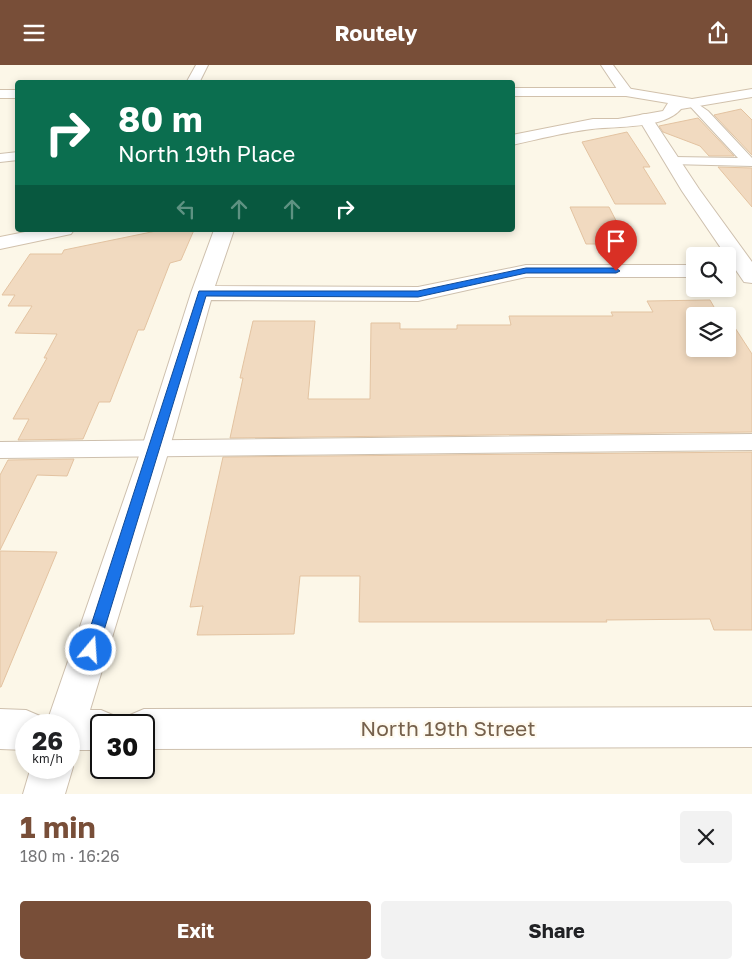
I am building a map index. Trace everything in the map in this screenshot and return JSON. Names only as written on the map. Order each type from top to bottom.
[{"type":"street","points":[[194,80],[202,65]]},
{"type":"street","points":[[607,65],[626,92]]},
{"type":"street","points":[[515,92],[626,92],[692,103]]},
{"type":"street","points":[[0,94],[15,94]]},
{"type":"street","points":[[593,124],[604,115],[652,104],[674,107],[750,95]]},
{"type":"street","points":[[515,139],[593,124],[618,124],[668,114],[674,107]]},
{"type":"street","points":[[645,118],[745,272]]},
{"type":"street","points":[[0,243],[54,232]]},
{"type":"street","points":[[70,714],[155,450],[202,293],[223,232]]},
{"type":"street","points":[[202,293],[418,294],[526,271],[686,271]]},
{"type":"street","name":"North 19th Street","points":[[155,729],[752,727]]},
{"type":"street","points":[[0,729],[15,729]]},
{"type":"street","points":[[44,794],[48,779]]},
{"type":"lane","points":[[692,103],[750,161]]},
{"type":"lane","points":[[0,158],[15,156]]},
{"type":"lane","points":[[674,161],[750,161]]},
{"type":"lane","points":[[0,450],[155,450],[752,442]]},
{"type":"building","points":[[741,109],[752,120],[752,155],[714,115]]},
{"type":"building","points":[[698,118],[734,156],[709,156],[700,146],[663,132],[659,126]]},
{"type":"building","points":[[627,132],[650,167],[643,167],[666,204],[615,204],[582,142]]},
{"type":"building","points":[[718,167],[752,168],[752,207]]},
{"type":"building","points":[[570,207],[609,207],[628,244],[586,244]]},
{"type":"building","points":[[151,232],[193,232],[181,260],[170,263],[144,330],[138,330],[110,402],[99,402],[83,439],[18,440],[29,419],[13,419],[47,358],[44,358],[57,334],[15,333],[32,306],[8,306],[15,295],[2,295],[30,254],[62,254],[64,250]]},
{"type":"building","points":[[710,300],[714,307],[686,307],[686,357],[736,357],[736,329],[752,354],[752,432],[230,438],[243,378],[240,378],[253,321],[315,321],[308,399],[370,399],[371,323],[400,323],[400,329],[457,329],[457,325],[511,325],[509,316],[613,316],[611,312],[653,312],[647,301]]},
{"type":"building","points":[[752,452],[752,630],[714,630],[710,619],[606,620],[607,622],[359,622],[360,576],[300,576],[294,634],[197,635],[203,606],[190,607],[223,457]]},
{"type":"building","points":[[74,459],[67,476],[37,475],[0,550],[0,475],[8,460]]},
{"type":"building","points":[[0,551],[57,552],[1,687],[0,687]]},
{"type":"route","points":[[91,650],[155,450],[202,293],[418,294],[526,271],[616,271]]}]
